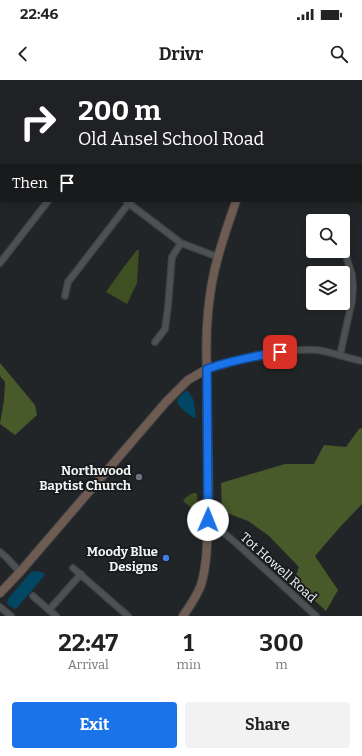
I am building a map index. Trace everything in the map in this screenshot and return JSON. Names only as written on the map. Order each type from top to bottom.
[{"type":"street","points":[[0,263],[47,202]]},
{"type":"street","points":[[65,296],[68,282],[127,202],[181,243],[218,257]]},
{"type":"street","points":[[183,616],[198,593],[203,578],[206,558],[208,520],[206,346],[210,300],[218,257],[236,202]]},
{"type":"street","points":[[154,342],[165,329],[172,257],[181,243]]},
{"type":"street","points":[[340,355],[352,301],[352,275],[347,258]]},
{"type":"street","points":[[0,593],[20,572],[166,402],[188,380],[207,369],[216,366],[259,355],[280,352],[318,350],[362,361]]},
{"type":"street","name":"Tot Howell Road","points":[[208,520],[236,543],[316,616]]},
{"type":"street","points":[[0,552],[20,572]]},
{"type":"street","points":[[73,568],[128,616]]},
{"type":"street","points":[[49,610],[81,574]]},
{"type":"street","points":[[33,596],[56,616]]},
{"type":"street","points":[[0,607],[11,616]]},
{"type":"green space","points":[[137,250],[139,250],[137,283],[127,304],[106,292]]},
{"type":"green space","points":[[0,363],[35,405],[37,415],[15,435],[0,424],[5,382],[0,376]]},
{"type":"green space","points":[[362,428],[362,504],[315,556],[338,590],[326,611],[294,581],[299,567],[268,535],[248,521],[222,511],[221,483],[285,464],[314,464],[324,445],[346,447],[359,429]]},
{"type":"green space","points":[[193,493],[197,494],[198,506],[195,510],[183,501],[186,497]]},
{"type":"water","points":[[186,391],[189,392],[194,401],[195,418],[184,411],[179,406],[177,401],[178,398]]},
{"type":"water","points":[[36,571],[44,573],[45,575],[16,609],[7,604],[8,599],[31,572]]},
{"type":"place","name":"Northwood Baptist Church","points":[[139,477]]},
{"type":"place","name":"Moody Blue Designs","points":[[166,558]]},
{"type":"route","points":[[208,520],[207,369],[259,355],[280,352]]}]
